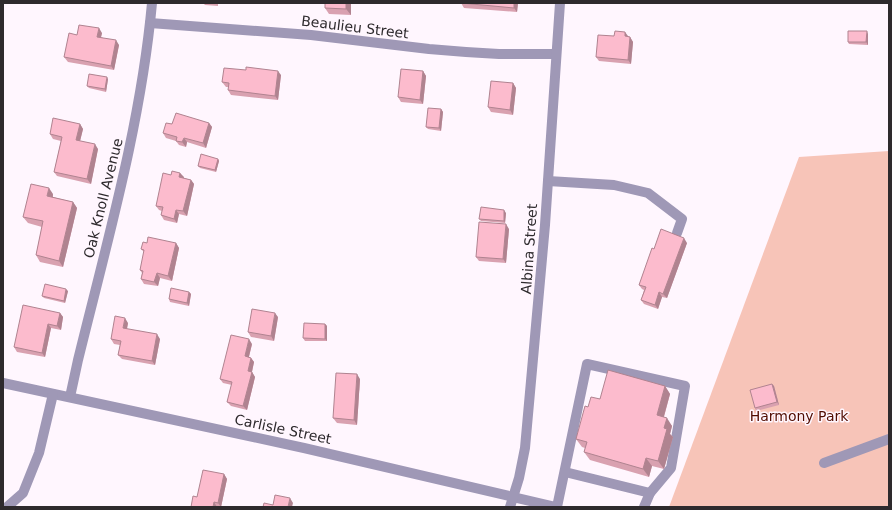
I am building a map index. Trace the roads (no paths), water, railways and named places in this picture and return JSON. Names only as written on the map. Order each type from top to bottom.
[{"type":"street","name":"Oak Knoll Avenue","points":[[70,398],[134,128],[152,3]]},
{"type":"street","name":"Albina Street","points":[[510,507],[519,478],[525,448],[542,271],[560,3]]},
{"type":"street","name":"Beaulieu Street","points":[[150,23],[311,35],[421,49],[499,54],[556,54]]},
{"type":"street","points":[[548,181],[614,185],[648,193],[682,219],[676,232]]},
{"type":"street","points":[[557,507],[587,364],[686,386],[671,468],[650,493],[644,507]]},
{"type":"street","name":"Carlisle Street","points":[[3,383],[311,450],[557,507]]},
{"type":"street","points":[[7,507],[23,493],[39,453],[53,394]]},
{"type":"street","points":[[824,462],[889,439]]},
{"type":"street","points":[[565,472],[650,493]]},
{"type":"park label","name":"Harmony Park","points":[[799,416]]}]
